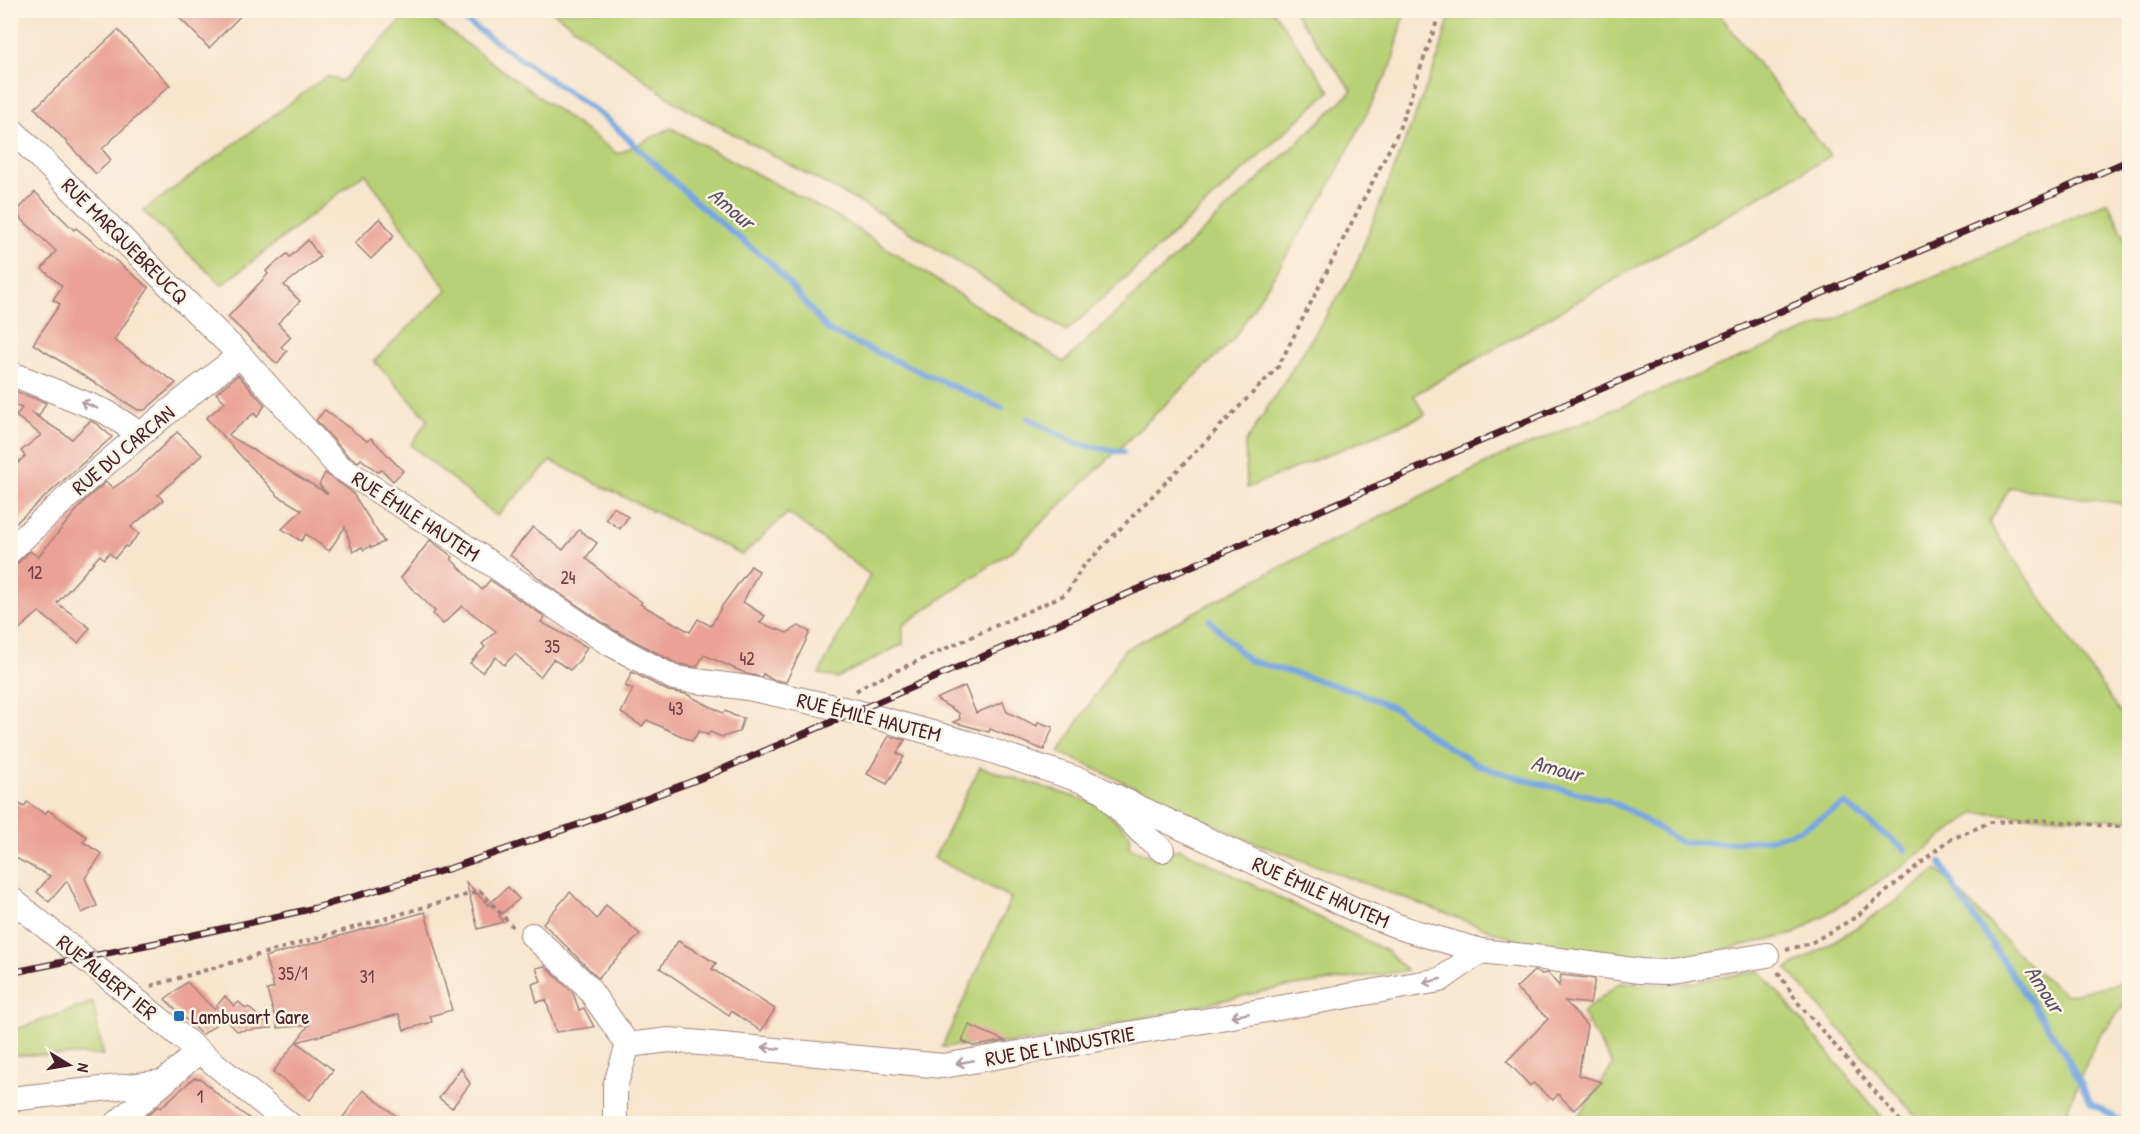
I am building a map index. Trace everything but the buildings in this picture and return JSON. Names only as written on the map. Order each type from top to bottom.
[{"type":"street","name":"RUE MARQUEBREUCQ","points":[[10,128],[240,355]]},
{"type":"street","name":"RUE ÉMILE HAUTEM","points":[[240,355],[338,466],[462,544],[607,642],[675,678],[748,688],[834,707],[968,743],[1083,781],[1356,910],[1408,930],[1481,951],[1640,971],[1667,972],[1767,955]]},
{"type":"street","name":"RUE DU CARCAN","points":[[10,551],[140,434],[240,355]]},
{"type":"street","points":[[10,373],[106,412],[140,434]]},
{"type":"street","points":[[1102,789],[1140,831],[1162,850]]},
{"type":"street","name":"RUE ALBERT IER","points":[[10,898],[289,1124]]},
{"type":"street","points":[[532,935],[586,985],[628,1045],[615,1086],[615,1124]]},
{"type":"street","name":"RUE DE L'INDUSTRIE","points":[[628,1045],[669,1040],[943,1066],[1440,980],[1481,951]]},
{"type":"street","points":[[116,1124],[199,1051]]},
{"type":"street","points":[[10,1099],[164,1082]]},
{"type":"path","points":[[834,707],[865,685],[1066,594],[1082,568],[1278,367],[1398,132],[1441,10]]},
{"type":"path","points":[[1904,1124],[1799,1004],[1767,955],[1811,944],[1856,917],[1947,841],[1991,822],[2042,820],[2130,828]]},
{"type":"path","points":[[127,993],[480,891],[523,938],[532,935]]},
{"type":"green space","points":[[411,11],[421,11],[618,154],[671,128],[843,220],[1064,362],[1352,91],[1293,11],[1405,11],[1392,64],[1326,193],[1233,340],[1013,550],[903,625],[903,644],[837,678],[819,674],[870,575],[788,513],[742,555],[551,461],[497,516],[411,445],[428,419],[374,361],[447,290],[365,173],[222,285],[143,211],[327,76],[342,81]]},
{"type":"green space","points":[[552,11],[1273,11],[1330,91],[1067,331],[881,214],[678,104]]},
{"type":"green space","points":[[1451,11],[1717,11],[1830,156],[1414,395],[1425,415],[1247,488],[1245,443],[1351,277],[1439,55]]},
{"type":"green space","points":[[2108,202],[2129,247],[2129,505],[2010,487],[1989,523],[2129,725],[2129,820],[1975,813],[1893,873],[1794,934],[1653,965],[1514,939],[1245,839],[1059,752],[1124,650],[1247,584],[1503,455],[1825,323]]},
{"type":"green space","points":[[980,767],[1097,804],[1130,834],[1129,847],[1158,859],[1179,848],[1387,951],[1407,971],[1279,988],[1038,1041],[942,1047],[1011,898],[934,858]]},
{"type":"green space","points":[[1937,869],[2028,964],[2066,995],[2124,982],[2129,989],[2129,998],[2095,1043],[2067,1110],[2088,1123],[1922,1123],[1787,969],[1883,910]]},
{"type":"green space","points":[[1760,971],[1887,1123],[1573,1124],[1613,1065],[1582,1013],[1619,983],[1679,984]]},
{"type":"green space","points":[[93,1002],[103,1055],[11,1055],[11,1031]]},
{"type":"waterway","name":"Amour","points":[[450,10],[607,119],[700,206],[772,264],[829,331],[1002,408]]},
{"type":"waterway","name":"Amour","points":[[1028,418],[1077,444],[1123,452]]},
{"type":"waterway","name":"Amour","points":[[1210,620],[1248,660],[1355,691],[1398,710],[1429,735],[1480,766],[1525,780],[1607,800],[1632,812],[1680,842],[1725,843],[1770,839],[1802,829],[1845,804],[1905,850]]},
{"type":"waterway","name":"Amour","points":[[1941,863],[1956,891],[2062,1048],[2091,1103],[2126,1124]]},
{"type":"railway","points":[[10,973],[315,908],[448,869],[580,824],[709,775],[2130,160]]},
{"type":"place","name":"Lambusart Gare","points":[[179,1016]]}]
